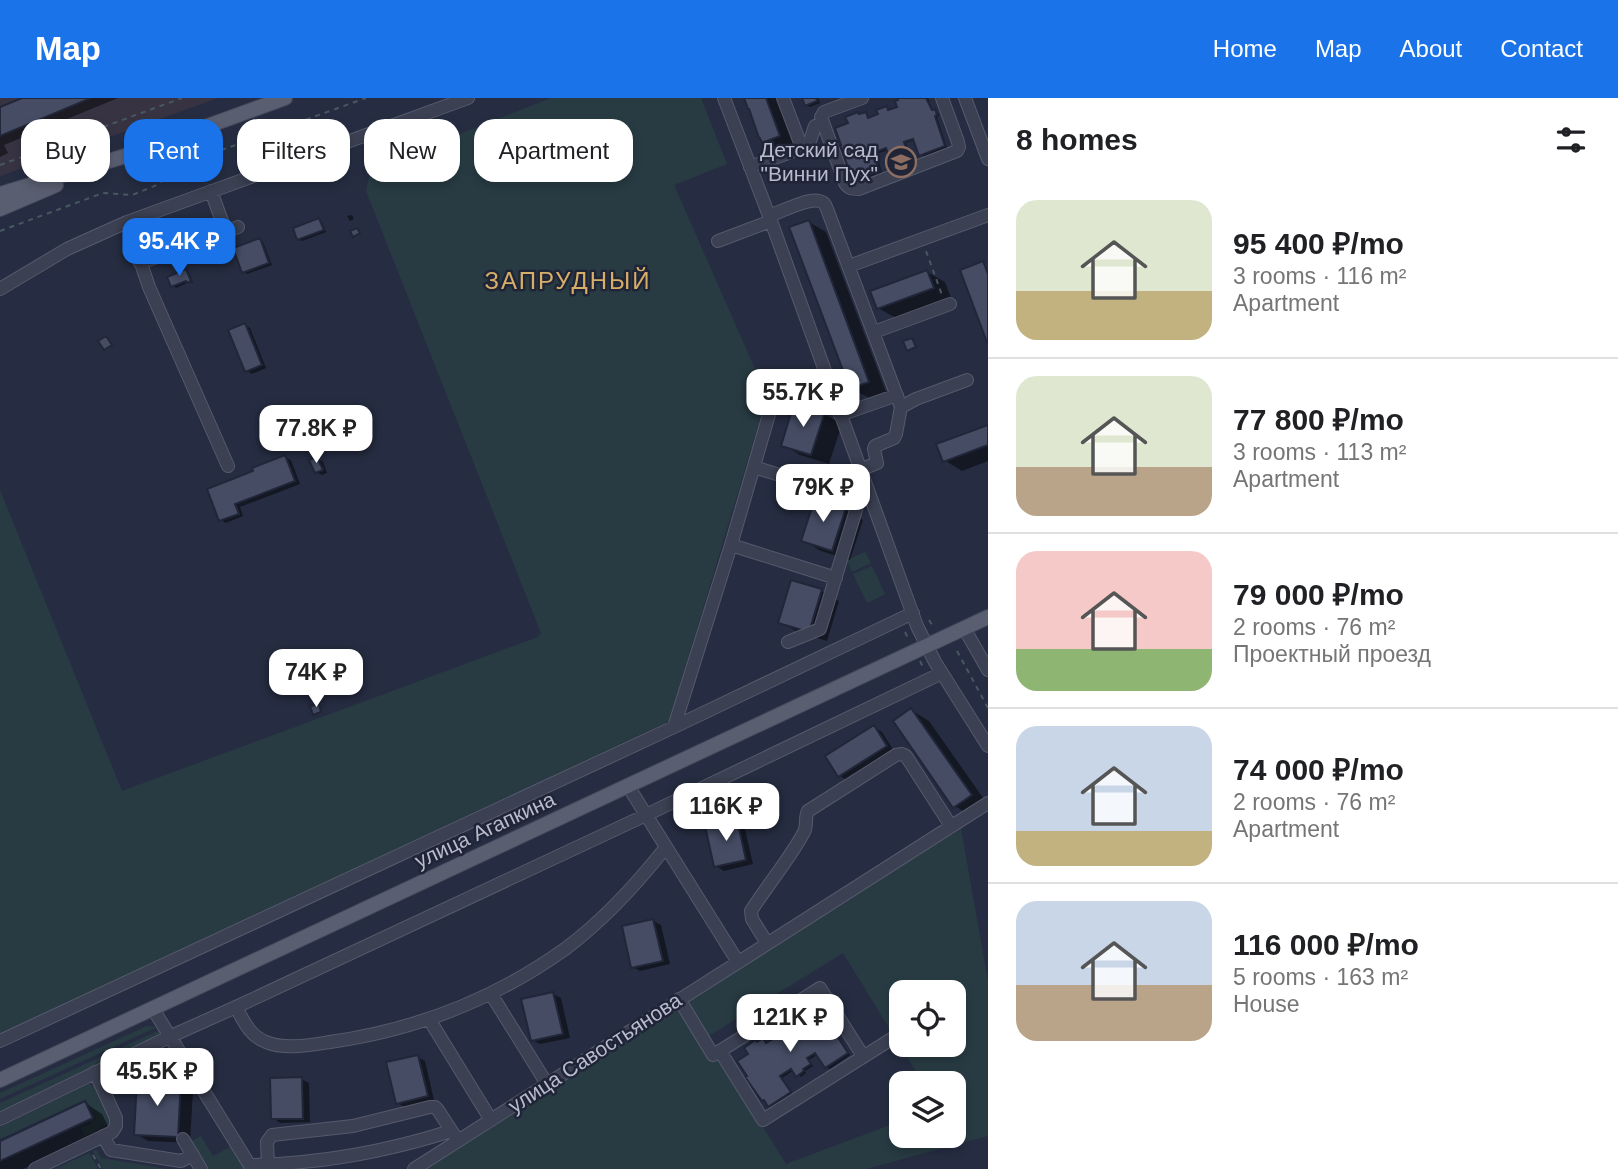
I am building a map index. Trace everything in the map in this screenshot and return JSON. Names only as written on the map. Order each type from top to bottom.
[{"type":"main road","points":[[0,194],[122,157],[285,98]]},
{"type":"main road","points":[[0,209],[122,157]]},
{"type":"main road","name":"улица Агапкина","points":[[0,1080],[988,617]]},
{"type":"street","points":[[0,289],[67,249],[127,222],[468,98]]},
{"type":"street","points":[[724,98],[860,470],[864,498],[926,646],[988,746]]},
{"type":"street","points":[[783,98],[802,148]]},
{"type":"street","points":[[863,98],[824,112],[821,117],[845,183],[852,189],[859,189],[957,151],[958,142],[942,98]]},
{"type":"street","points":[[965,98],[988,159]]},
{"type":"street","points":[[750,167],[802,148],[808,144],[815,126],[823,123]]},
{"type":"street","points":[[140,263],[232,230],[211,191]]},
{"type":"street","points":[[718,241],[811,201],[824,203],[899,401],[894,438],[875,446],[877,463],[860,470]]},
{"type":"street","points":[[849,266],[988,215]]},
{"type":"street","points":[[127,222],[154,299],[228,466]]},
{"type":"street","points":[[874,332],[948,305]]},
{"type":"street","points":[[840,415],[916,399],[967,380]]},
{"type":"street","points":[[674,727],[777,387],[832,393]]},
{"type":"street","points":[[754,467],[864,498]]},
{"type":"street","points":[[788,642],[820,629],[864,498]]},
{"type":"street","points":[[730,545],[836,578]]},
{"type":"street","points":[[0,1041],[912,613]]},
{"type":"street","points":[[964,628],[988,670]]},
{"type":"street","points":[[0,1119],[942,673]]},
{"type":"street","points":[[768,943],[752,919],[751,911],[806,828],[806,813],[863,776],[896,755],[904,755],[951,826]]},
{"type":"street","points":[[628,786],[738,962]]},
{"type":"street","name":"улица Савостьянова","points":[[414,1169],[455,1136],[491,1120],[988,803]]},
{"type":"street","points":[[236,1007],[252,1033],[264,1042],[280,1046],[353,1039],[429,1019],[491,994],[540,966],[593,926],[641,879],[666,847]]},
{"type":"street","points":[[679,999],[713,1055],[820,988],[863,1056]]},
{"type":"street","points":[[491,994],[547,1084]]},
{"type":"street","points":[[153,1009],[251,1167],[313,1162],[455,1136],[438,1110],[430,1107],[353,1126],[275,1134],[268,1139],[268,1165]]},
{"type":"street","points":[[429,1019],[491,1120]]},
{"type":"street","points":[[720,1051],[763,1120],[889,1040]]},
{"type":"street","points":[[36,1169],[114,1130],[117,1121],[95,1072]]},
{"type":"street","points":[[103,1136],[111,1150],[181,1161],[193,1155]]},
{"type":"street","points":[[183,1139],[201,1169]]},
{"type":"path","points":[[0,165],[182,98]]},
{"type":"path","points":[[0,230],[103,193],[132,195],[157,185],[180,165],[366,98]]},
{"type":"path","points":[[922,239],[948,305]]},
{"type":"path","points":[[957,651],[988,708]]},
{"type":"path","points":[[91,1152],[101,1169]]},
{"type":"shaded area","points":[[0,98],[218,98],[159,119],[124,119],[124,132],[110,137],[110,119],[21,119],[21,168],[0,176]]},
{"type":"shaded area","points":[[551,98],[701,98],[727,164],[674,185],[767,396],[669,721],[0,1035],[0,490],[122,791],[538,637],[541,633],[366,191],[368,182],[460,182],[460,134],[474,128],[474,182],[633,182],[633,119],[498,119]]},
{"type":"shaded area","points":[[865,552],[871,563],[852,572],[847,560]]},
{"type":"shaded area","points":[[872,566],[885,594],[867,603],[853,574]]},
{"type":"shaded area","points":[[961,829],[988,981],[988,1136],[966,1142],[966,1071],[916,1071],[907,1057],[966,1057],[966,980],[889,980],[889,1028],[843,953],[707,1037],[786,1164],[889,1125],[889,1148],[944,1148],[866,1169],[423,1169]]},
{"type":"shaded area","points":[[147,1026],[157,1027],[0,1099],[0,1093]]},
{"type":"shaded area","points":[[160,1030],[161,1036],[0,1114],[0,1103]]},
{"type":"shaded area","points":[[89,1084],[94,1086],[110,1123],[85,1136],[81,1128],[96,1119],[86,1099],[0,1139],[0,1127]]},
{"type":"shaded area","points":[[201,1136],[213,1156],[232,1146],[247,1169],[207,1169],[190,1142]]},
{"type":"shaded area","points":[[96,1149],[101,1158],[168,1169],[103,1169],[93,1151]]},
{"type":"shaded area","points":[[89,1153],[98,1168],[55,1169]]},
{"type":"building","points":[[22,98],[91,98],[41,119],[21,119],[21,127],[0,136],[0,107]]},
{"type":"building","points":[[744,98],[766,98],[780,136],[762,143]]},
{"type":"building","points":[[802,98],[816,98],[817,101],[805,106]]},
{"type":"building","points":[[897,98],[926,98],[932,110],[935,109],[945,146],[919,156],[913,139],[904,142],[906,148],[897,151],[898,154],[889,157],[886,148],[873,153],[880,171],[855,180],[852,172],[850,173],[835,128],[848,123],[845,117],[858,112],[866,112],[868,118],[878,114],[876,110],[887,106],[888,110],[897,107]]},
{"type":"building","points":[[319,218],[324,230],[297,240],[293,228]]},
{"type":"building","points":[[809,220],[869,382],[850,389],[789,227]]},
{"type":"building","points":[[357,228],[360,233],[353,237],[350,231]]},
{"type":"building","points":[[260,238],[269,263],[242,273],[233,248]]},
{"type":"building","points":[[228,244],[230,248],[219,252],[218,248]]},
{"type":"building","points":[[983,261],[988,274],[988,345],[960,270]]},
{"type":"building","points":[[186,269],[191,281],[171,287],[167,277]]},
{"type":"building","points":[[927,270],[934,288],[877,309],[870,291]]},
{"type":"building","points":[[245,323],[262,365],[245,372],[228,330]]},
{"type":"building","points":[[106,336],[112,345],[104,350],[98,341]]},
{"type":"building","points":[[912,338],[916,347],[907,351],[903,341]]},
{"type":"building","points":[[794,403],[825,412],[811,455],[781,446]]},
{"type":"building","points":[[988,425],[988,445],[943,462],[936,444]]},
{"type":"building","points":[[310,437],[312,442],[302,446],[300,440]]},
{"type":"building","points":[[285,455],[295,481],[235,504],[239,514],[219,521],[207,489]]},
{"type":"building","points":[[317,457],[323,470],[315,473],[309,460]]},
{"type":"building","points":[[815,498],[846,508],[832,551],[801,541]]},
{"type":"building","points":[[791,580],[822,589],[809,632],[778,623]]},
{"type":"building","points":[[319,704],[321,712],[313,715],[310,706]]},
{"type":"building","points":[[911,708],[972,795],[953,808],[893,721]]},
{"type":"building","points":[[874,725],[887,746],[838,777],[825,756]]},
{"type":"building","points":[[737,819],[746,860],[714,867],[705,826]]},
{"type":"building","points":[[653,919],[663,961],[631,968],[622,926]]},
{"type":"building","points":[[553,992],[563,1034],[531,1041],[521,999]]},
{"type":"building","points":[[816,1006],[824,1018],[833,1024],[831,1026],[848,1053],[825,1068],[815,1053],[807,1058],[811,1064],[796,1077],[791,1069],[780,1076],[791,1092],[768,1107],[745,1077],[747,1076],[737,1061],[748,1054],[744,1048],[755,1040],[757,1042],[763,1038],[766,1043],[775,1038],[772,1034],[792,1026],[790,1017],[801,1009],[805,1014]]},
{"type":"building","points":[[418,1055],[428,1096],[396,1104],[386,1062]]},
{"type":"building","points":[[302,1077],[303,1119],[271,1119],[270,1078]]},
{"type":"building","points":[[137,1079],[181,1081],[178,1137],[134,1135]]},
{"type":"building","points":[[85,1101],[93,1118],[0,1161],[0,1141]]},
{"type":"place","name":"Детский сад \"Винни Пух\"","points":[[901,162]]},
{"type":"district","name":"ЗАПРУДНЫЙ","points":[[568,281]]}]
